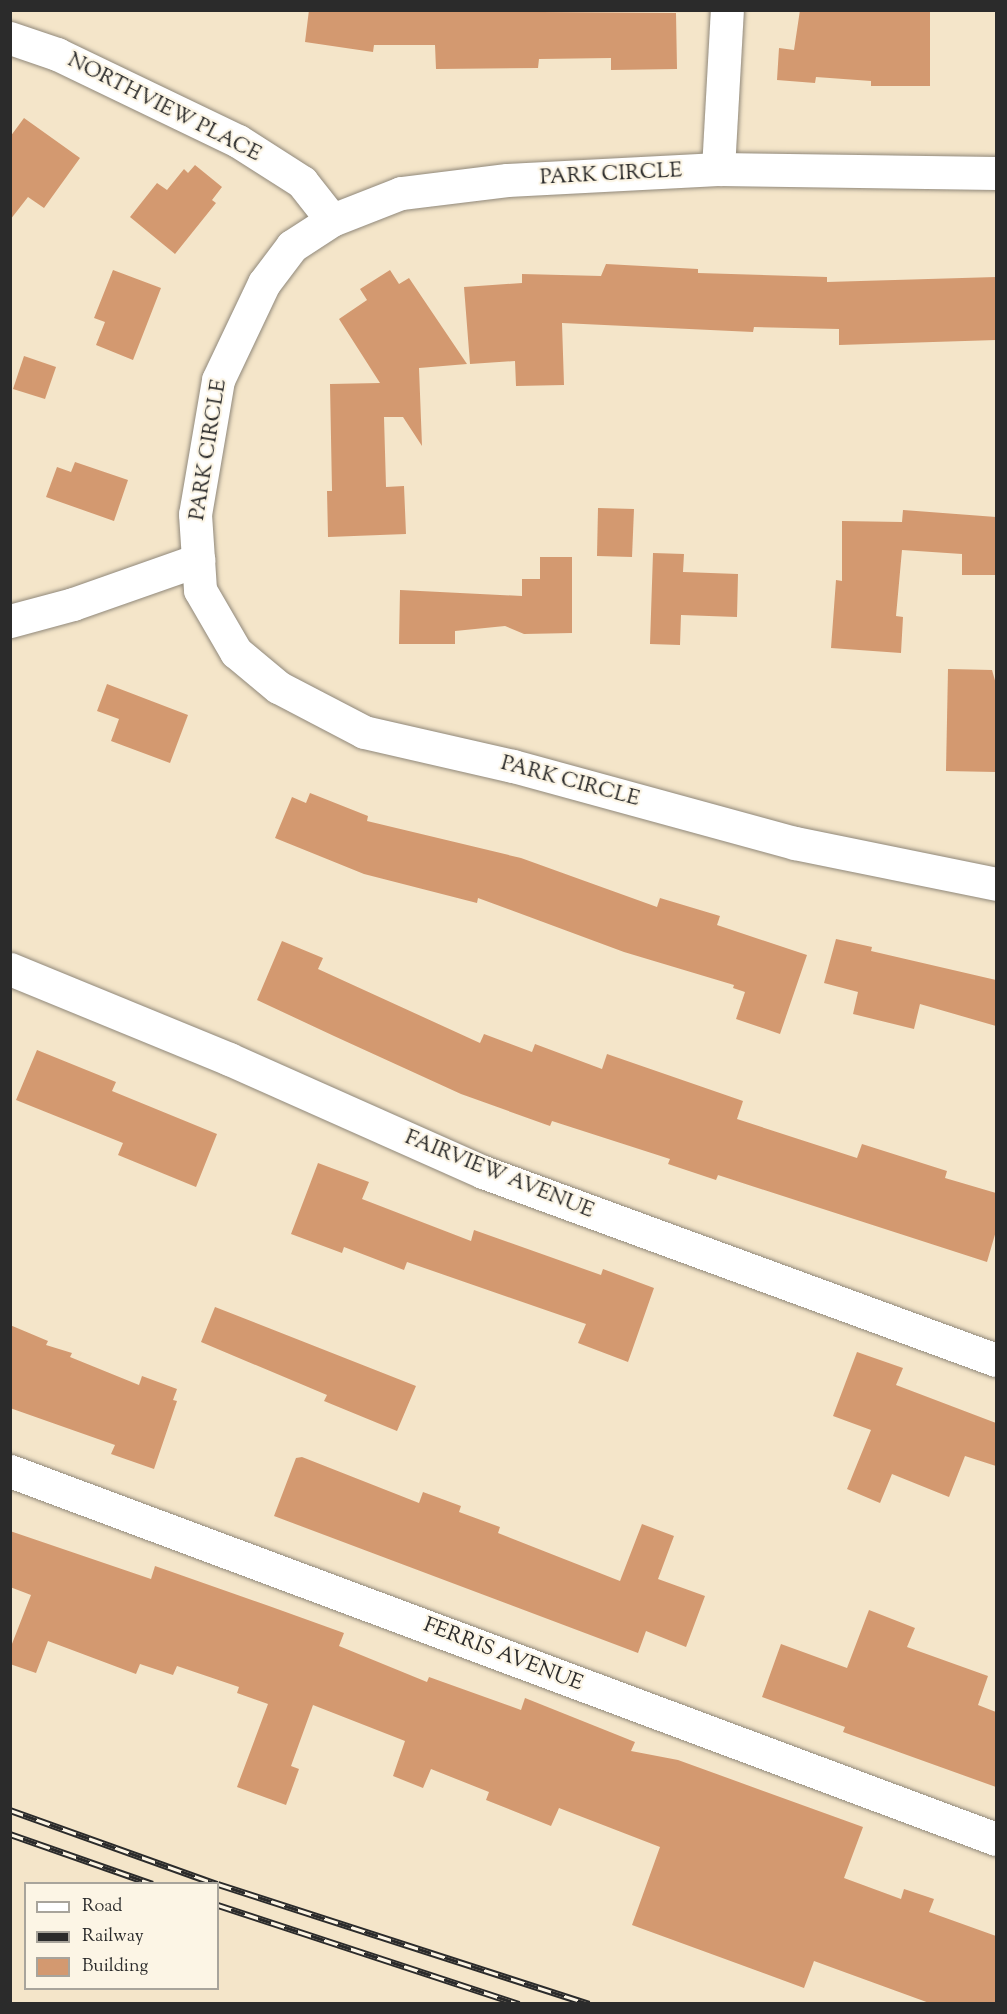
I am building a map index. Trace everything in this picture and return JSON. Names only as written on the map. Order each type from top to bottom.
[{"type":"street","points":[[718,169],[727,10]]},
{"type":"street","name":"NORTHVIEW PLACE","points":[[10,38],[57,54],[238,141],[302,182],[332,220]]},
{"type":"street","name":"PARK CIRCLE","points":[[996,173],[718,169],[507,180],[401,193],[332,220],[292,246],[264,283],[218,380],[195,514],[200,590],[236,652],[278,687],[364,732],[513,766],[795,843],[996,884]]},
{"type":"street","points":[[10,621],[73,604],[198,560]]},
{"type":"street","name":"FAIRVIEW AVENUE","points":[[10,969],[229,1059],[483,1172],[996,1360]]},
{"type":"street","name":"FERRIS AVENUE","points":[[10,1471],[996,1839]]},
{"type":"building","points":[[309,10],[676,13],[677,69],[611,70],[611,58],[539,59],[538,68],[436,69],[435,45],[374,45],[373,52],[305,42]]},
{"type":"building","points":[[800,10],[930,10],[930,86],[871,86],[871,81],[816,77],[815,83],[777,80],[779,48],[794,50]]},
{"type":"building","points":[[24,118],[80,158],[44,208],[28,197],[10,220],[10,137]]},
{"type":"building","points":[[195,165],[222,187],[212,200],[216,203],[175,254],[130,217],[157,183],[167,190],[184,169],[188,173]]},
{"type":"building","points":[[606,264],[698,269],[698,273],[827,277],[827,282],[996,277],[996,340],[839,345],[839,329],[754,327],[753,332],[562,323],[564,385],[516,386],[515,361],[470,364],[464,287],[522,283],[522,274],[601,276]]},
{"type":"building","points":[[113,270],[161,288],[133,360],[96,345],[105,322],[94,318]]},
{"type":"building","points":[[390,270],[399,284],[409,278],[467,364],[419,368],[422,446],[403,417],[384,417],[386,487],[404,486],[406,534],[328,537],[327,491],[332,491],[330,384],[380,383],[339,319],[367,300],[360,289]]},
{"type":"building","points":[[24,356],[56,367],[45,399],[13,389]]},
{"type":"building","points":[[75,462],[128,480],[114,521],[46,497],[57,467],[71,472]]},
{"type":"building","points":[[598,508],[634,509],[632,557],[597,556]]},
{"type":"building","points":[[903,510],[996,517],[996,575],[962,575],[962,554],[902,550],[896,616],[903,617],[901,653],[831,648],[836,580],[842,581],[842,521],[902,522]]},
{"type":"building","points":[[653,553],[684,554],[683,572],[738,574],[737,617],[681,615],[680,645],[650,644]]},
{"type":"building","points":[[540,557],[572,557],[572,633],[524,634],[505,626],[455,631],[455,644],[399,644],[400,590],[522,596],[522,579],[540,579]]},
{"type":"building","points":[[948,669],[992,670],[996,684],[996,772],[946,771]]},
{"type":"building","points":[[107,684],[188,715],[170,763],[111,741],[119,719],[97,711]]},
{"type":"building","points":[[310,793],[368,816],[367,821],[521,858],[657,907],[660,898],[720,916],[717,925],[807,955],[780,1034],[736,1019],[745,992],[733,988],[734,985],[624,952],[478,898],[477,903],[364,874],[275,838],[292,797],[306,803]]},
{"type":"building","points":[[836,939],[872,947],[871,951],[996,980],[996,1026],[920,1004],[914,1029],[853,1014],[858,992],[824,983]]},
{"type":"building","points":[[282,941],[323,958],[318,969],[480,1043],[484,1034],[532,1052],[535,1044],[602,1069],[607,1054],[743,1101],[737,1119],[857,1158],[862,1144],[947,1171],[945,1178],[996,1193],[996,1231],[987,1262],[718,1175],[716,1180],[668,1164],[670,1159],[552,1121],[550,1126],[461,1094],[257,1000]]},
{"type":"building","points":[[37,1050],[116,1082],[112,1091],[217,1134],[196,1187],[118,1155],[123,1143],[16,1100]]},
{"type":"building","points":[[318,1163],[369,1182],[362,1199],[471,1241],[474,1230],[601,1275],[603,1269],[654,1288],[628,1362],[578,1343],[586,1324],[407,1262],[404,1270],[344,1247],[342,1253],[291,1234]]},
{"type":"building","points":[[215,1307],[416,1386],[397,1431],[324,1401],[327,1395],[201,1342]]},
{"type":"building","points":[[10,1325],[48,1341],[46,1345],[72,1353],[70,1357],[139,1385],[142,1376],[177,1389],[173,1400],[177,1401],[154,1469],[111,1454],[115,1445],[10,1408]]},
{"type":"building","points":[[857,1352],[903,1368],[896,1385],[996,1423],[996,1466],[965,1456],[949,1497],[892,1474],[880,1503],[847,1489],[871,1430],[833,1416]]},
{"type":"building","points":[[302,1457],[419,1503],[423,1492],[461,1506],[459,1512],[500,1527],[498,1533],[620,1581],[642,1524],[674,1536],[658,1579],[705,1596],[686,1647],[646,1631],[638,1653],[274,1516],[296,1458]]},
{"type":"building","points":[[10,1531],[151,1579],[155,1566],[344,1633],[339,1646],[427,1682],[429,1677],[521,1710],[525,1698],[635,1742],[631,1751],[678,1760],[863,1827],[844,1878],[901,1899],[904,1889],[934,1899],[929,1912],[996,1936],[996,2004],[932,2004],[814,1961],[804,1988],[632,1925],[660,1847],[559,1808],[551,1826],[486,1800],[489,1792],[431,1769],[423,1788],[393,1776],[405,1741],[313,1705],[291,1766],[299,1769],[286,1805],[237,1787],[268,1704],[237,1693],[239,1687],[177,1666],[173,1675],[140,1664],[136,1674],[48,1641],[36,1673],[10,1664],[10,1649],[31,1595],[10,1587]]},
{"type":"building","points":[[869,1610],[915,1628],[907,1647],[988,1676],[978,1705],[996,1712],[996,1787],[843,1732],[845,1727],[762,1697],[781,1644],[847,1668]]},
{"type":"railway","points":[[10,1810],[211,1882]]},
{"type":"railway","points":[[10,1834],[147,1882]]},
{"type":"railway","points":[[219,1884],[589,2004]]},
{"type":"railway","points":[[219,1905],[519,2004]]}]
